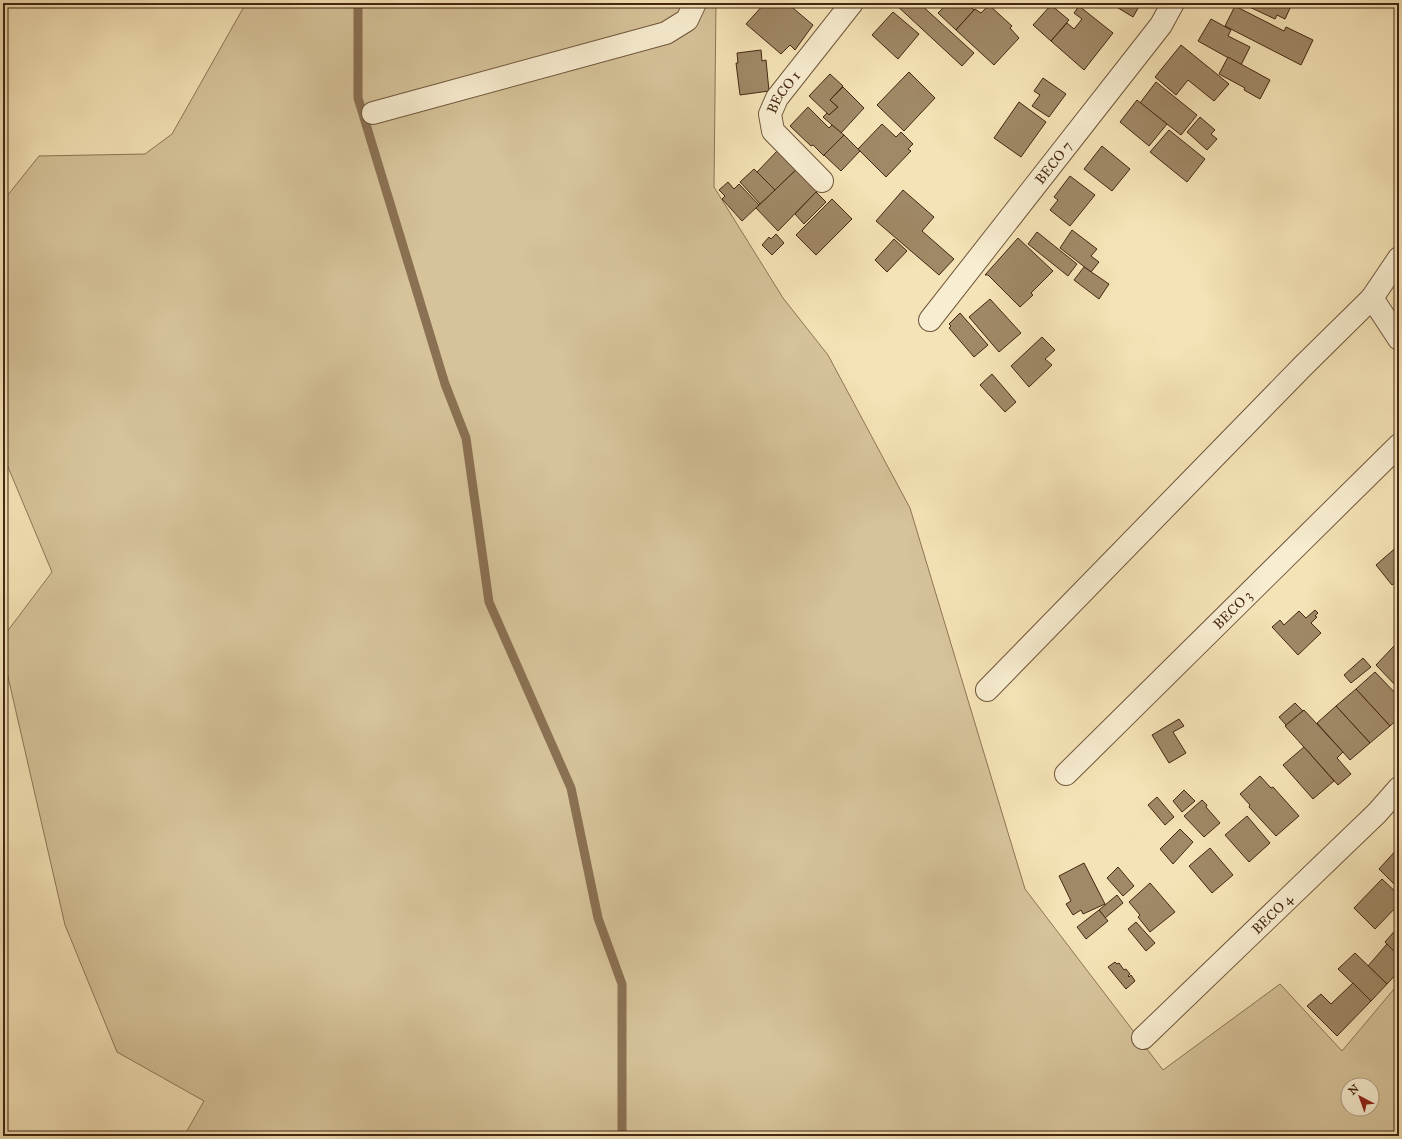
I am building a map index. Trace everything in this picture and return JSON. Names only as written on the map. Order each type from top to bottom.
[{"type":"lane","points":[[373,113],[666,33],[687,20],[695,3]]},
{"type":"lane","name":"BECO 1","points":[[822,181],[773,131],[770,114],[777,98],[852,3]]},
{"type":"lane","name":"BECO 7","points":[[930,320],[1161,25],[1173,3]]},
{"type":"lane","points":[[987,690],[1303,366],[1372,298],[1399,258]]},
{"type":"lane","points":[[1372,298],[1399,340]]},
{"type":"lane","name":"BECO 3","points":[[1066,774],[1399,445]]},
{"type":"lane","name":"BECO 4","points":[[1143,1038],[1377,814],[1399,788]]},
{"type":"shaded area","points":[[246,3],[716,3],[714,187],[783,298],[828,355],[910,508],[1025,889],[1163,1070],[1280,984],[1342,1051],[1399,983],[1399,1136],[184,1136],[204,1101],[117,1052],[65,925],[3,655],[3,637],[52,572],[3,455],[3,201],[39,156],[145,154],[172,134]]},
{"type":"building","points":[[765,3],[787,3],[813,25],[795,50],[790,45],[781,54],[746,24]]},
{"type":"building","points":[[894,3],[919,3],[974,53],[962,66]]},
{"type":"building","points":[[948,3],[966,3],[974,10],[956,30],[938,13]]},
{"type":"building","points":[[1110,3],[1141,3],[1133,17]]},
{"type":"building","points":[[1241,3],[1285,3],[1291,6],[1285,19],[1277,15],[1275,19]]},
{"type":"building","points":[[989,5],[1012,26],[1010,28],[1019,38],[994,65],[956,30],[975,9],[981,13]]},
{"type":"building","points":[[1051,5],[1069,20],[1051,41],[1033,25]]},
{"type":"building","points":[[1079,6],[1113,33],[1084,70],[1051,41],[1067,23],[1074,29],[1082,19],[1074,13]]},
{"type":"building","points":[[1235,6],[1284,31],[1286,27],[1313,40],[1301,65],[1225,26]]},
{"type":"building","points":[[893,12],[919,34],[898,59],[872,35]]},
{"type":"building","points":[[1211,19],[1231,30],[1228,36],[1250,47],[1241,65],[1198,41]]},
{"type":"building","points":[[1181,45],[1229,84],[1214,101],[1188,80],[1176,95],[1155,77]]},
{"type":"building","points":[[761,50],[762,61],[766,60],[769,91],[740,95],[736,63],[738,63],[737,53]]},
{"type":"building","points":[[1228,57],[1270,80],[1260,99],[1244,90],[1245,88],[1219,74]]},
{"type":"building","points":[[909,72],[935,98],[904,131],[877,105]]},
{"type":"building","points":[[830,74],[843,86],[830,100],[838,107],[829,115],[809,96]]},
{"type":"building","points":[[1043,78],[1066,94],[1049,117],[1032,106],[1040,95],[1034,91]]},
{"type":"building","points":[[1156,82],[1197,115],[1181,135],[1140,103]]},
{"type":"building","points":[[843,87],[864,108],[841,133],[823,117],[827,113],[829,115],[838,107],[830,100]]},
{"type":"building","points":[[1137,100],[1167,124],[1149,146],[1120,122]]},
{"type":"building","points":[[1019,102],[1046,122],[1021,157],[994,138]]},
{"type":"building","points":[[808,107],[829,128],[832,125],[844,135],[824,156],[790,126]]},
{"type":"building","points":[[1200,117],[1215,130],[1211,134],[1217,139],[1207,150],[1187,132]]},
{"type":"building","points":[[882,124],[896,137],[901,132],[913,144],[908,149],[911,151],[886,177],[858,149]]},
{"type":"building","points":[[1169,130],[1205,159],[1187,182],[1150,152]]},
{"type":"building","points":[[844,135],[860,151],[841,171],[824,155]]},
{"type":"building","points":[[1102,146],[1130,169],[1112,191],[1084,169]]},
{"type":"building","points":[[779,149],[798,168],[775,190],[757,172]]},
{"type":"building","points":[[798,168],[818,190],[778,231],[756,208]]},
{"type":"building","points":[[754,169],[775,190],[760,204],[740,182]]},
{"type":"building","points":[[1070,176],[1095,195],[1070,226],[1050,210],[1058,200],[1054,197]]},
{"type":"building","points":[[728,182],[734,189],[739,184],[759,205],[742,221],[722,199],[725,196],[719,190]]},
{"type":"building","points":[[903,190],[934,217],[922,231],[954,259],[939,275],[876,221]]},
{"type":"building","points":[[816,192],[826,202],[804,224],[795,214]]},
{"type":"building","points":[[832,199],[852,219],[816,255],[796,235]]},
{"type":"building","points":[[1072,230],[1097,249],[1091,256],[1099,262],[1091,272],[1060,248]]},
{"type":"building","points":[[1037,232],[1077,264],[1068,276],[1028,244]]},
{"type":"building","points":[[776,234],[784,243],[772,255],[762,245],[769,237],[771,239]]},
{"type":"building","points":[[1018,238],[1053,271],[1031,293],[1033,295],[1020,307],[988,275],[985,275]]},
{"type":"building","points":[[894,239],[907,251],[887,272],[875,260]]},
{"type":"building","points":[[1084,267],[1109,284],[1099,299],[1074,280]]},
{"type":"building","points":[[990,299],[1021,333],[999,352],[969,317]]},
{"type":"building","points":[[960,313],[988,345],[974,357],[949,328],[951,326],[949,324]]},
{"type":"building","points":[[1042,337],[1055,350],[1045,359],[1052,365],[1029,387],[1011,366]]},
{"type":"building","points":[[992,374],[1016,402],[1005,412],[980,385]]},
{"type":"building","points":[[1399,545],[1399,580],[1392,585],[1376,565]]},
{"type":"building","points":[[1315,610],[1318,613],[1315,616],[1317,617],[1311,623],[1321,633],[1298,655],[1272,627],[1280,620],[1284,625],[1299,611],[1306,618]]},
{"type":"building","points":[[1394,646],[1399,651],[1399,689],[1376,665]]},
{"type":"building","points":[[1363,658],[1371,667],[1351,683],[1344,675]]},
{"type":"building","points":[[1375,672],[1399,697],[1399,718],[1390,726],[1356,689]]},
{"type":"building","points":[[1356,689],[1390,726],[1370,743],[1336,706]]},
{"type":"building","points":[[1295,703],[1303,711],[1286,725],[1279,717]]},
{"type":"building","points":[[1336,706],[1370,743],[1350,760],[1317,723]]},
{"type":"building","points":[[1304,710],[1343,752],[1337,758],[1351,774],[1338,785],[1285,726]]},
{"type":"building","points":[[1179,719],[1184,726],[1173,732],[1186,753],[1169,763],[1152,735]]},
{"type":"building","points":[[1304,747],[1334,781],[1313,799],[1283,765]]},
{"type":"building","points":[[1260,776],[1271,788],[1273,787],[1299,816],[1276,836],[1249,807],[1250,805],[1240,794]]},
{"type":"building","points":[[1184,790],[1195,801],[1182,812],[1173,801]]},
{"type":"building","points":[[1157,797],[1174,817],[1165,825],[1148,805]]},
{"type":"building","points":[[1202,800],[1220,823],[1204,837],[1184,816]]},
{"type":"building","points":[[1247,816],[1270,843],[1249,862],[1225,835]]},
{"type":"building","points":[[1180,829],[1193,842],[1173,864],[1160,849]]},
{"type":"building","points":[[1399,847],[1399,889],[1379,869]]},
{"type":"building","points":[[1210,848],[1233,875],[1212,893],[1189,866]]},
{"type":"building","points":[[1084,863],[1105,904],[1083,914],[1081,910],[1073,915],[1066,904],[1071,901],[1059,876]]},
{"type":"building","points":[[1118,867],[1134,886],[1123,896],[1107,878]]},
{"type":"building","points":[[1382,879],[1399,895],[1399,904],[1375,929],[1354,908]]},
{"type":"building","points":[[1150,883],[1175,912],[1150,932],[1138,917],[1140,915],[1129,902]]},
{"type":"building","points":[[1117,895],[1123,903],[1105,918],[1099,910]]},
{"type":"building","points":[[1099,910],[1108,921],[1086,939],[1077,927]]},
{"type":"building","points":[[1136,922],[1155,943],[1146,951],[1128,929]]},
{"type":"building","points":[[1399,926],[1399,956],[1385,942]]},
{"type":"building","points":[[1387,944],[1399,956],[1399,971],[1387,984],[1368,966]]},
{"type":"building","points":[[1355,953],[1387,984],[1371,1001],[1338,969]]},
{"type":"building","points":[[1115,962],[1117,964],[1119,963],[1124,970],[1126,969],[1130,974],[1128,976],[1129,977],[1131,975],[1135,981],[1126,989],[1108,967]]},
{"type":"building","points":[[1353,983],[1371,1001],[1337,1036],[1307,1006],[1321,994],[1331,1004]]},
{"type":"waterway","points":[[358,3],[358,98],[445,384],[466,438],[489,602],[571,788],[598,918],[622,984],[622,1136]]}]
